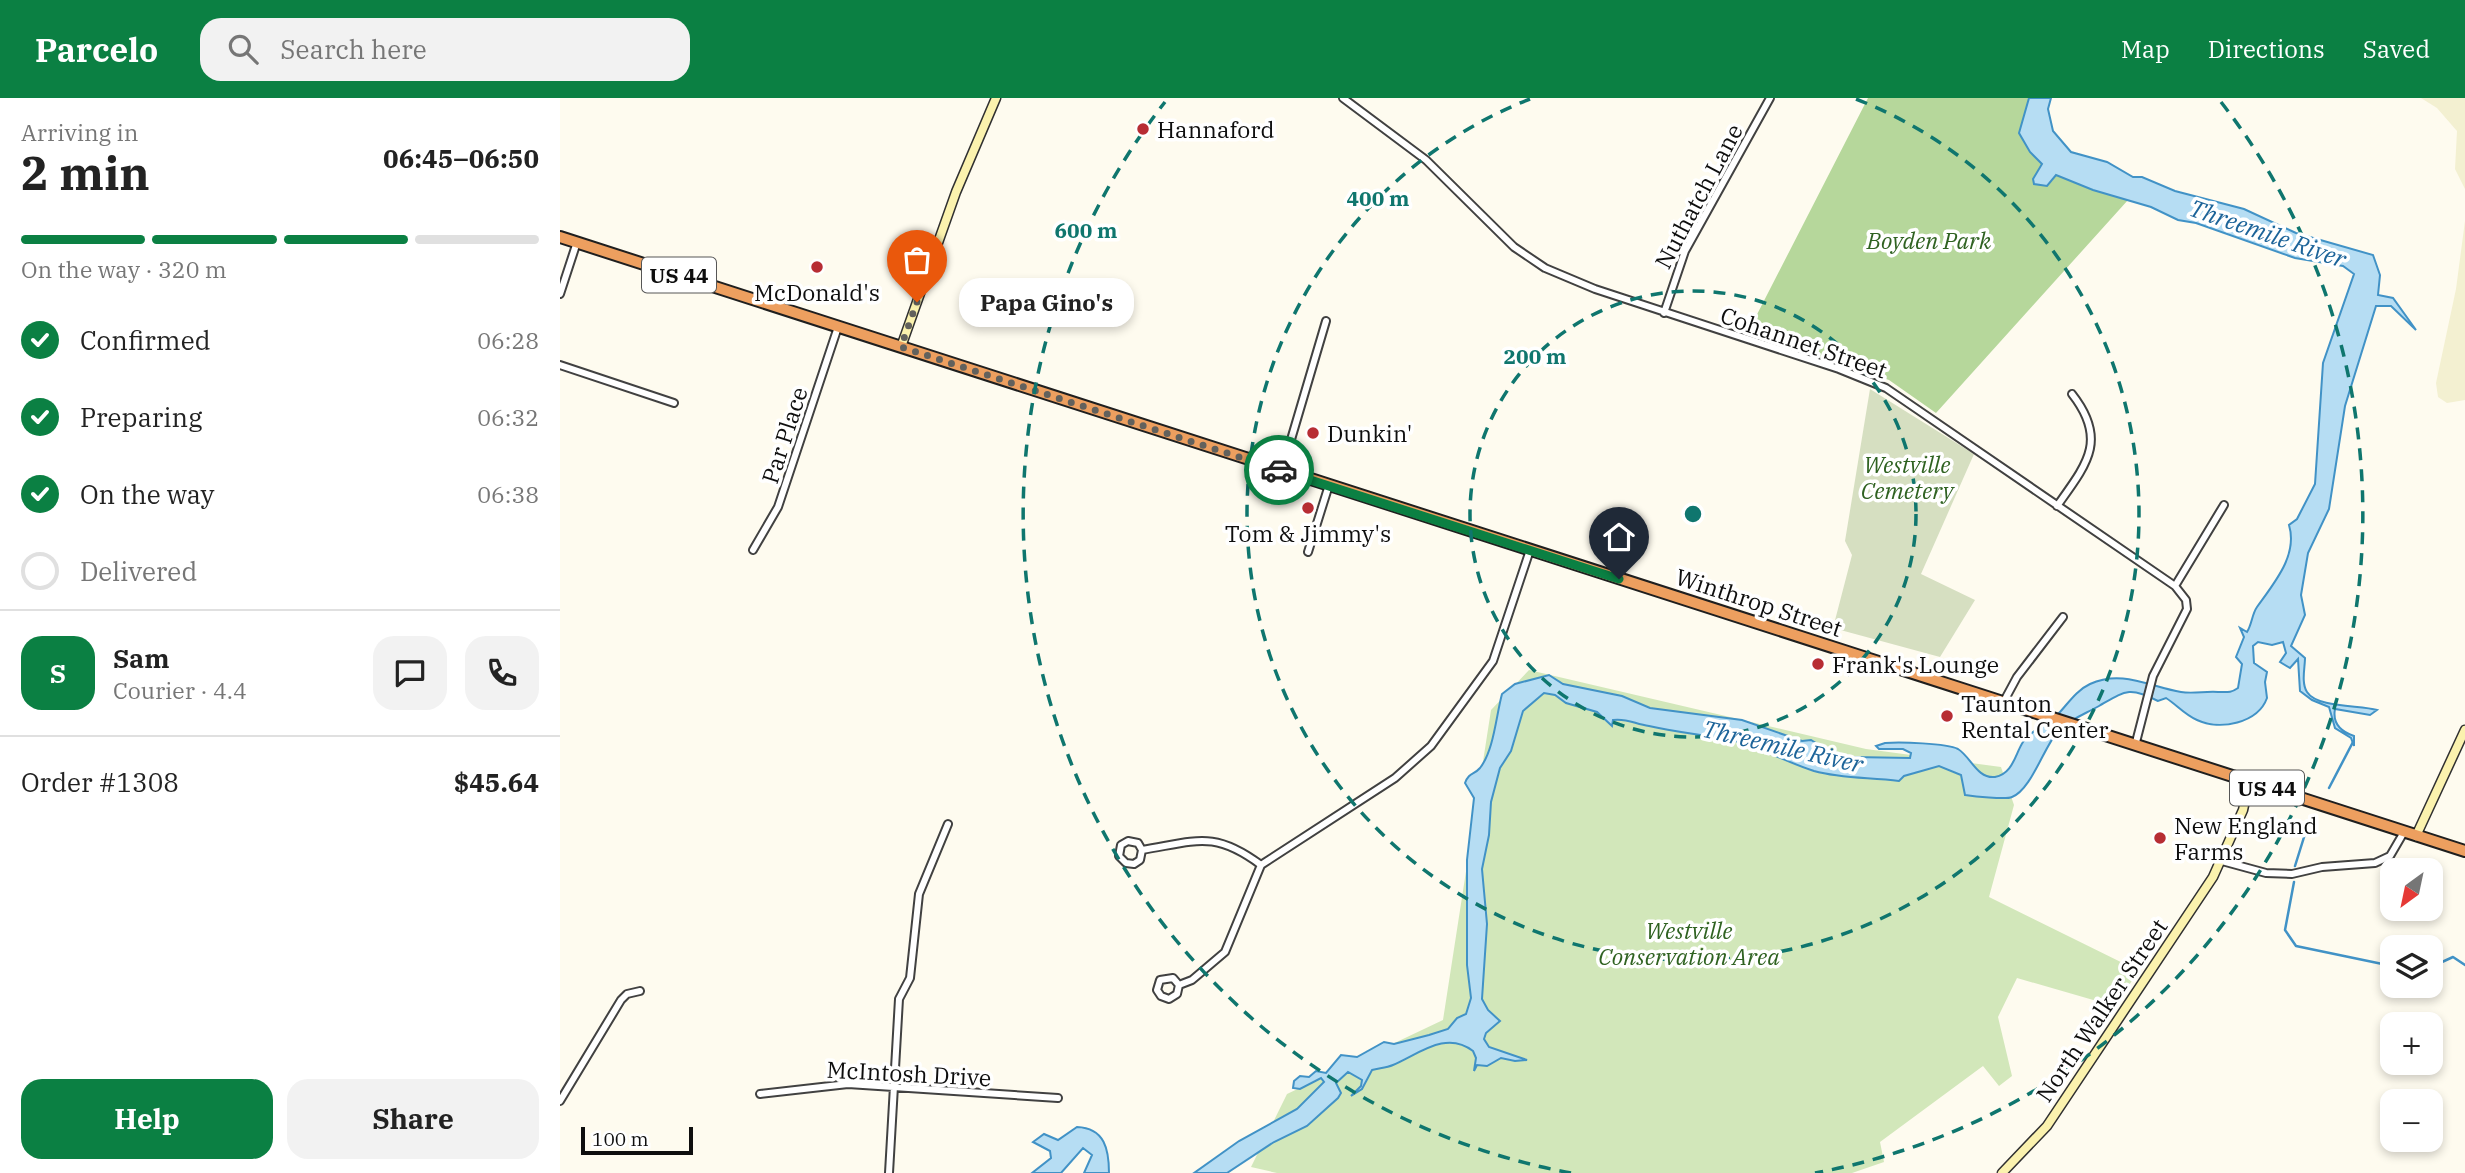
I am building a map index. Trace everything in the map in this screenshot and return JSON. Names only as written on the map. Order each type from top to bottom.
[{"type":"highway","name":"Winthrop Street","points":[[560,237],[2465,851]]},
{"type":"main road","points":[[901,347],[952,201],[996,98]]},
{"type":"main road","points":[[2416,836],[2465,730]]},
{"type":"main road","name":"North Walker Street","points":[[2002,1173],[2047,1126],[2222,861],[2243,810],[2249,783]]},
{"type":"street","name":"Cohannet Street","points":[[1343,98],[1426,160],[1522,253],[1561,276],[1664,313],[1839,369],[1886,388],[2175,586]]},
{"type":"street","name":"Nuthatch Lane","points":[[1664,313],[1685,251],[1770,98]]},
{"type":"street","points":[[560,294],[577,242]]},
{"type":"street","points":[[1282,471],[1325,321]]},
{"type":"street","name":"Par Place","points":[[753,550],[778,507],[838,327]]},
{"type":"street","points":[[560,366],[674,403]]},
{"type":"street","points":[[2057,506],[2085,466],[2091,452],[2092,434],[2087,413],[2072,394]]},
{"type":"street","points":[[1308,552],[1329,485]]},
{"type":"street","points":[[2135,746],[2152,679],[2187,609],[2186,600],[2175,586],[2224,505]]},
{"type":"street","points":[[1179,985],[1192,980],[1225,951],[1261,865],[1395,778],[1431,746],[1467,692],[1489,668],[1530,550]]},
{"type":"street","points":[[2003,703],[2017,677],[2063,617]]},
{"type":"street","points":[[889,1173],[899,999],[910,978],[915,908],[948,824]]},
{"type":"street","points":[[2222,861],[2279,874],[2306,872],[2322,867],[2366,865],[2390,856],[2404,832]]},
{"type":"street","points":[[1142,850],[1212,840],[1232,845],[1261,865]]},
{"type":"street","points":[[560,1101],[621,1000],[627,994],[640,991]]},
{"type":"street","name":"McIntosh Drive","points":[[760,1094],[828,1085],[1058,1098]]},
{"type":"shaded area","points":[[2421,98],[2465,98],[2465,189],[2455,169],[2457,131],[2437,108]]},
{"type":"shaded area","points":[[2465,221],[2465,400],[2447,403],[2438,397],[2436,383],[2456,289]]},
{"type":"green space","name":"Boyden Park","points":[[1868,98],[2029,98],[2023,127],[2024,140],[2042,164],[2033,179],[2034,184],[2052,181],[2056,175],[2128,200],[1936,413],[1889,380],[1748,332]]},
{"type":"green space","name":"Westville Cemetery","points":[[1870,389],[1974,454],[1921,574],[1975,600],[1940,657],[1833,628],[1852,555],[1845,541]]},
{"type":"green space","name":"Westville Conservation Area","points":[[1529,670],[1866,749],[2001,767],[2014,805],[1989,897],[2139,971],[2114,1006],[2017,978],[1998,1017],[2012,1076],[1999,1086],[1983,1066],[1880,1142],[1884,1162],[1852,1173],[1277,1173],[1251,1167],[1287,1094],[1443,1020],[1491,710]]},
{"type":"water","name":"Threemile River","points":[[2029,98],[2051,98],[2048,109],[2053,131],[2071,152],[2107,162],[2133,177],[2142,177],[2175,191],[2244,209],[2296,233],[2373,255],[2380,275],[2378,295],[2393,298],[2416,330],[2391,306],[2376,306],[2345,406],[2329,509],[2308,553],[2301,595],[2305,615],[2291,646],[2305,658],[2304,684],[2312,697],[2329,703],[2377,710],[2370,715],[2335,709],[2337,724],[2354,736],[2354,746],[2351,738],[2335,728],[2329,707],[2300,691],[2298,659],[2290,668],[2280,662],[2286,653],[2283,642],[2272,645],[2258,642],[2253,646],[2254,663],[2267,672],[2267,698],[2262,707],[2247,719],[2227,724],[2206,723],[2189,715],[2166,698],[2158,701],[2140,693],[2127,692],[2073,720],[2058,731],[2025,786],[2009,798],[1965,795],[1961,775],[1939,766],[1904,776],[1899,781],[1835,775],[1805,768],[1739,742],[1623,720],[1613,720],[1612,726],[1597,712],[1544,693],[1523,711],[1511,751],[1500,768],[1491,802],[1489,835],[1482,869],[1487,924],[1482,999],[1488,1010],[1500,1021],[1486,1033],[1484,1039],[1489,1047],[1527,1060],[1501,1058],[1487,1066],[1477,1065],[1474,1071],[1476,1058],[1473,1051],[1463,1045],[1443,1043],[1390,1066],[1372,1070],[1362,1089],[1351,1096],[1361,1086],[1362,1080],[1348,1072],[1336,1083],[1341,1093],[1338,1098],[1307,1126],[1274,1142],[1227,1173],[1194,1173],[1239,1141],[1297,1109],[1324,1082],[1321,1078],[1300,1089],[1293,1088],[1294,1081],[1300,1076],[1309,1077],[1316,1071],[1326,1073],[1341,1055],[1357,1057],[1384,1042],[1394,1044],[1448,1029],[1457,1018],[1466,1014],[1471,998],[1467,965],[1467,860],[1474,798],[1465,783],[1485,761],[1492,742],[1502,694],[1515,684],[1549,675],[1563,684],[1622,696],[1650,708],[1742,720],[1802,741],[1811,740],[1829,751],[1853,757],[1910,758],[1911,753],[1903,749],[1879,749],[1876,746],[1885,743],[1944,745],[1958,749],[1983,775],[1989,777],[2006,772],[2027,737],[2056,716],[2077,693],[2090,684],[2113,678],[2136,680],[2186,693],[2229,692],[2238,688],[2242,664],[2236,657],[2244,637],[2240,628],[2247,632],[2255,610],[2283,568],[2290,547],[2289,525],[2297,519],[2315,484],[2323,363],[2354,274],[2343,266],[2295,258],[2196,223],[2178,220],[2151,207],[2093,190],[2056,175],[2047,186],[2034,184],[2033,179],[2042,164],[2030,152],[2019,133]]},
{"type":"water","points":[[1077,1127],[1094,1131],[1104,1142],[1109,1173],[1084,1173],[1092,1155],[1083,1148],[1061,1173],[1032,1173],[1051,1158],[1050,1151],[1033,1142],[1044,1134],[1058,1140]]},
{"type":"waterway","points":[[2329,788],[2353,742]]},
{"type":"waterway","points":[[2295,866],[2310,818]]},
{"type":"waterway","points":[[2294,882],[2285,930],[2296,946],[2380,964]]},
{"type":"waterway","points":[[2443,962],[2453,957],[2465,965]]},
{"type":"way so far","points":[[917,302],[901,347],[1279,470]]},
{"type":"place","name":"Hannaford","points":[[1143,129]]},
{"type":"place","name":"McDonald's","points":[[817,267]]},
{"type":"place","name":"Papa Gino's","points":[[917,302]]},
{"type":"place","name":"Dunkin'","points":[[1313,433]]},
{"type":"place","name":"Tom & Jimmy's","points":[[1308,508]]},
{"type":"place","name":"Frank's Lounge","points":[[1818,664]]},
{"type":"place","name":"Taunton Rental Center","points":[[1947,716]]},
{"type":"place","name":"New England Farms","points":[[2160,838]]},
{"type":"route","points":[[1279,470],[1619,579]]}]
